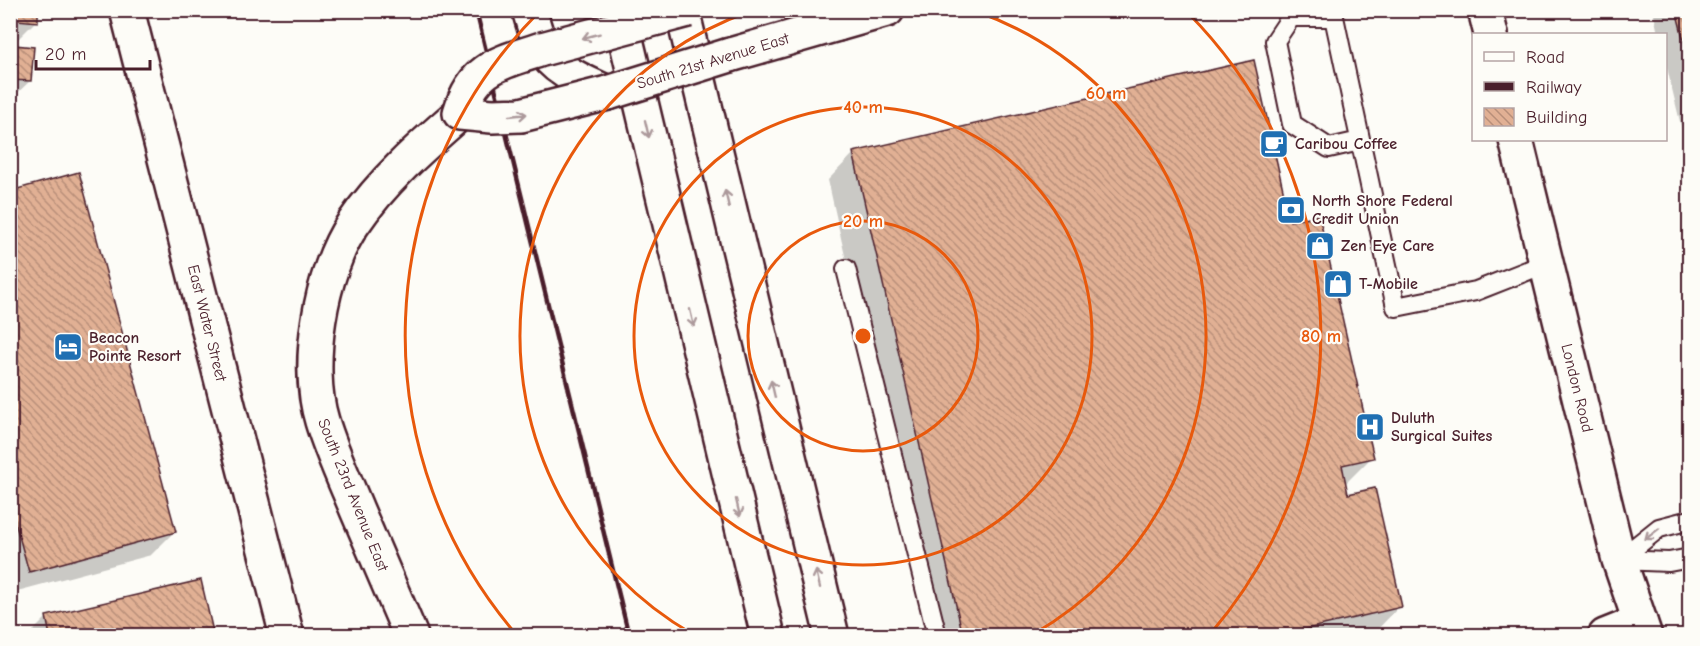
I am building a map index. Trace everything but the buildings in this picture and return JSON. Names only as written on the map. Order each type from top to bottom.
[{"type":"main road","name":"East Water Street","points":[[127,10],[287,636]]},
{"type":"main road","points":[[529,10],[542,49],[552,60],[572,76],[608,93]]},
{"type":"main road","points":[[619,10],[768,636]]},
{"type":"main road","points":[[682,10],[832,636]]},
{"type":"main road","points":[[542,49],[688,10]]},
{"type":"main road","name":"South 21st Avenue East","points":[[608,93],[842,17],[887,10]]},
{"type":"main road","points":[[1485,10],[1491,33]]},
{"type":"main road","name":"South 23rd Avenue East","points":[[411,636],[321,420],[315,372],[318,318],[331,268],[351,225],[388,178],[460,113],[466,93],[476,80],[488,70],[542,49]]},
{"type":"main road","points":[[460,113],[492,116],[521,115],[608,93]]},
{"type":"main road","name":"London Road","points":[[1516,141],[1619,560],[1642,629]]},
{"type":"main road","points":[[1605,636],[1642,629]]},
{"type":"lane","points":[[1360,141],[1329,148],[1292,124],[1275,41],[1291,17],[1334,17],[1396,307],[1476,291],[1546,263]]},
{"type":"lane","points":[[846,268],[937,636]]},
{"type":"lane","points":[[1619,560],[1659,528],[1689,520]]},
{"type":"lane","points":[[1619,560],[1669,562],[1689,558]]},
{"type":"railway","points":[[476,10],[629,636]]},
{"type":"place","name":"Caribou Coffee","points":[[1274,144]]},
{"type":"place","name":"North Shore Federal Credit Union","points":[[1291,210]]},
{"type":"place","name":"Zen Eye Care","points":[[1320,246]]},
{"type":"place","name":"T-Mobile","points":[[1338,284]]},
{"type":"place","name":"Beacon Pointe Resort","points":[[68,347]]},
{"type":"place","name":"Duluth Surgical Suites","points":[[1370,427]]}]
